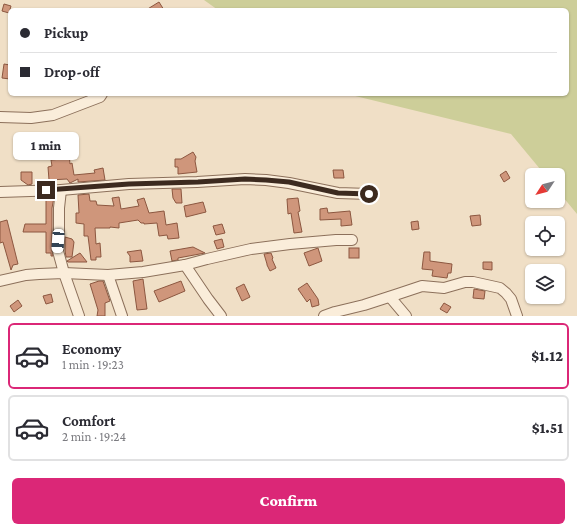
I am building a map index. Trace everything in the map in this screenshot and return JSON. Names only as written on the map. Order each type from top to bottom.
[{"type":"street","points":[[0,117],[31,118],[53,115],[100,96]]},
{"type":"street","points":[[0,192],[61,190],[129,184],[245,179],[289,182],[338,193],[369,194]]},
{"type":"street","points":[[61,190],[58,252],[79,316]]},
{"type":"street","points":[[0,280],[64,273],[108,275],[143,272],[185,265],[228,253],[251,249],[298,243],[352,240]]},
{"type":"street","points":[[185,265],[221,316]]},
{"type":"street","points":[[108,275],[122,316]]},
{"type":"street","points":[[324,316],[334,312],[364,306],[422,286],[444,288],[465,282],[473,282],[500,288],[511,299],[516,316]]},
{"type":"street","points":[[390,297],[406,316]]},
{"type":"green space","points":[[204,0],[577,0],[577,214],[565,199],[565,168],[539,168],[511,134],[355,96],[569,96],[569,8],[215,8]]},
{"type":"building","points":[[159,2],[163,8],[149,8]]},
{"type":"building","points":[[4,4],[11,6],[10,8],[8,8],[8,13],[2,11]]},
{"type":"building","points":[[4,64],[8,65],[8,79],[2,78]]},
{"type":"building","points":[[193,152],[196,157],[195,161],[197,172],[178,174],[178,167],[175,167],[175,159],[181,159]]},
{"type":"building","points":[[62,153],[69,153],[70,164],[72,163],[74,175],[95,173],[94,170],[103,168],[105,180],[78,182],[78,179],[70,183],[67,179],[49,180],[48,167],[52,166],[51,160],[62,159]]},
{"type":"building","points":[[333,170],[343,170],[344,178],[334,178]]},
{"type":"building","points":[[506,171],[510,178],[504,182],[500,175]]},
{"type":"building","points":[[21,172],[32,172],[32,184],[28,185],[21,180]]},
{"type":"building","points":[[172,189],[181,189],[182,203],[176,203],[173,198]]},
{"type":"building","points":[[89,194],[90,201],[96,201],[97,205],[114,206],[112,198],[119,197],[121,209],[139,206],[137,200],[144,198],[149,213],[164,211],[166,225],[177,223],[179,238],[168,239],[167,235],[159,236],[157,223],[144,224],[138,220],[119,223],[119,228],[95,228],[96,244],[100,243],[101,257],[96,257],[96,260],[91,260],[88,236],[84,236],[84,224],[76,223],[76,213],[79,213],[78,195]]},
{"type":"building","points":[[46,197],[54,197],[52,208],[53,256],[51,256],[51,253],[46,253],[46,232],[23,232],[25,224],[46,224]]},
{"type":"building","points":[[298,198],[300,211],[298,212],[302,232],[294,233],[291,213],[288,214],[287,199]]},
{"type":"building","points":[[203,202],[206,212],[186,217],[184,206]]},
{"type":"building","points":[[327,208],[328,213],[350,211],[352,225],[341,226],[341,219],[320,220],[320,209]]},
{"type":"building","points":[[480,215],[481,225],[472,226],[470,216]]},
{"type":"building","points":[[7,220],[18,264],[13,265],[11,270],[3,242],[0,243],[0,222]]},
{"type":"building","points":[[418,221],[419,229],[412,230],[411,222]]},
{"type":"building","points":[[222,224],[225,233],[216,235],[213,226]]},
{"type":"building","points":[[65,237],[72,239],[74,242],[72,257],[66,257]]},
{"type":"building","points":[[222,239],[224,247],[217,249],[214,241]]},
{"type":"building","points":[[193,247],[205,253],[178,258],[178,260],[172,261],[170,251]]},
{"type":"building","points":[[318,248],[322,261],[309,266],[304,253]]},
{"type":"building","points":[[349,248],[359,248],[359,258],[349,258]]},
{"type":"building","points":[[141,250],[143,261],[130,262],[130,256],[127,252]]},
{"type":"building","points":[[424,252],[430,252],[430,261],[452,264],[451,273],[448,273],[447,278],[432,276],[433,270],[422,269]]},
{"type":"building","points":[[80,253],[87,262],[67,261]]},
{"type":"building","points":[[271,253],[276,268],[270,271],[264,254]]},
{"type":"building","points":[[483,262],[492,262],[492,270],[483,269]]},
{"type":"building","points":[[143,279],[147,309],[137,310],[133,281]]},
{"type":"building","points":[[103,281],[110,301],[105,303],[105,316],[97,316],[98,310],[90,284]]},
{"type":"building","points":[[181,281],[185,291],[159,302],[154,291]]},
{"type":"building","points":[[307,283],[318,299],[319,305],[312,307],[310,299],[307,302],[298,289]]},
{"type":"building","points":[[244,284],[250,297],[242,301],[236,288]]},
{"type":"building","points":[[474,289],[485,291],[484,299],[473,298]]},
{"type":"building","points":[[51,294],[53,302],[46,304],[43,296]]},
{"type":"building","points":[[18,300],[22,306],[14,312],[10,306]]},
{"type":"building","points":[[444,303],[451,307],[447,313],[440,309]]},
{"type":"route","points":[[46,190],[129,184],[245,179],[289,182],[338,193],[369,194]]}]
